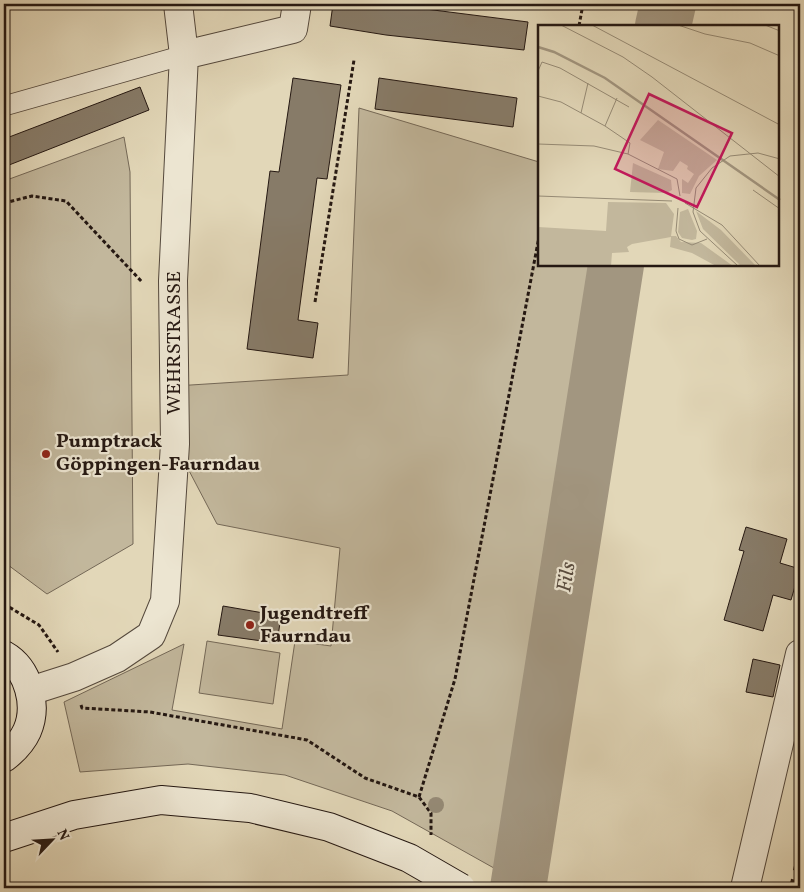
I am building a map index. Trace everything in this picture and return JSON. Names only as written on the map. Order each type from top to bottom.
[{"type":"street","name":"WEHRSTRASSE","points":[[30,691],[74,677],[117,658],[151,635],[165,601],[175,444],[174,281],[184,55],[178,4]]},
{"type":"street","points":[[184,55],[293,29],[297,4]]},
{"type":"street","points":[[745,888],[800,654]]},
{"type":"street","points":[[4,655],[22,672],[30,691],[32,712],[27,732],[15,749],[4,758]]},
{"type":"street","points":[[4,838],[74,815],[161,800],[250,808],[329,827],[408,858],[461,888]]},
{"type":"lane","points":[[4,106],[184,55]]},
{"type":"path","points":[[579,25],[583,4]]},
{"type":"path","points":[[315,302],[354,60]]},
{"type":"path","points":[[4,203],[32,196],[66,201],[142,282],[174,281]]},
{"type":"path","points":[[4,604],[39,625],[74,677],[82,708],[150,712],[307,740],[365,778],[418,798],[456,679],[538,242]]},
{"type":"shaded area","points":[[359,108],[538,162],[538,266],[595,266],[501,872],[392,811],[285,775],[188,764],[80,772],[64,702],[184,644],[172,710],[282,729],[295,641],[331,646],[340,548],[217,524],[175,444],[175,386],[348,375]]},
{"type":"shaded area","points":[[124,137],[130,172],[133,544],[47,594],[4,562],[4,181]]},
{"type":"shaded area","points":[[207,641],[280,653],[273,704],[199,693]]},
{"type":"building","points":[[333,4],[386,4],[528,22],[524,50],[386,35],[330,26]]},
{"type":"building","points":[[293,78],[341,85],[327,179],[317,178],[298,320],[318,323],[313,358],[247,349],[270,171],[279,172]]},
{"type":"building","points":[[379,78],[517,98],[513,127],[375,109]]},
{"type":"building","points":[[140,87],[149,110],[4,167],[4,139]]},
{"type":"building","points":[[746,527],[787,539],[780,563],[800,569],[791,600],[773,595],[763,631],[724,620],[744,551],[739,550]]},
{"type":"building","name":"Jugendtreff Faurndau","points":[[223,606],[281,616],[277,643],[218,635]]},
{"type":"building","points":[[753,659],[780,665],[773,697],[746,692]]},
{"type":"waterway","name":"Fils","points":[[663,25],[668,4]]},
{"type":"waterway","name":"Fils","points":[[518,888],[616,266]]},
{"type":"railway","points":[[791,888],[800,848]]},
{"type":"place","name":"Pumptrack Göppingen-Faurndau","points":[[46,454]]},
{"type":"place","name":"Jugendtreff Faurndau","points":[[250,625]]}]
